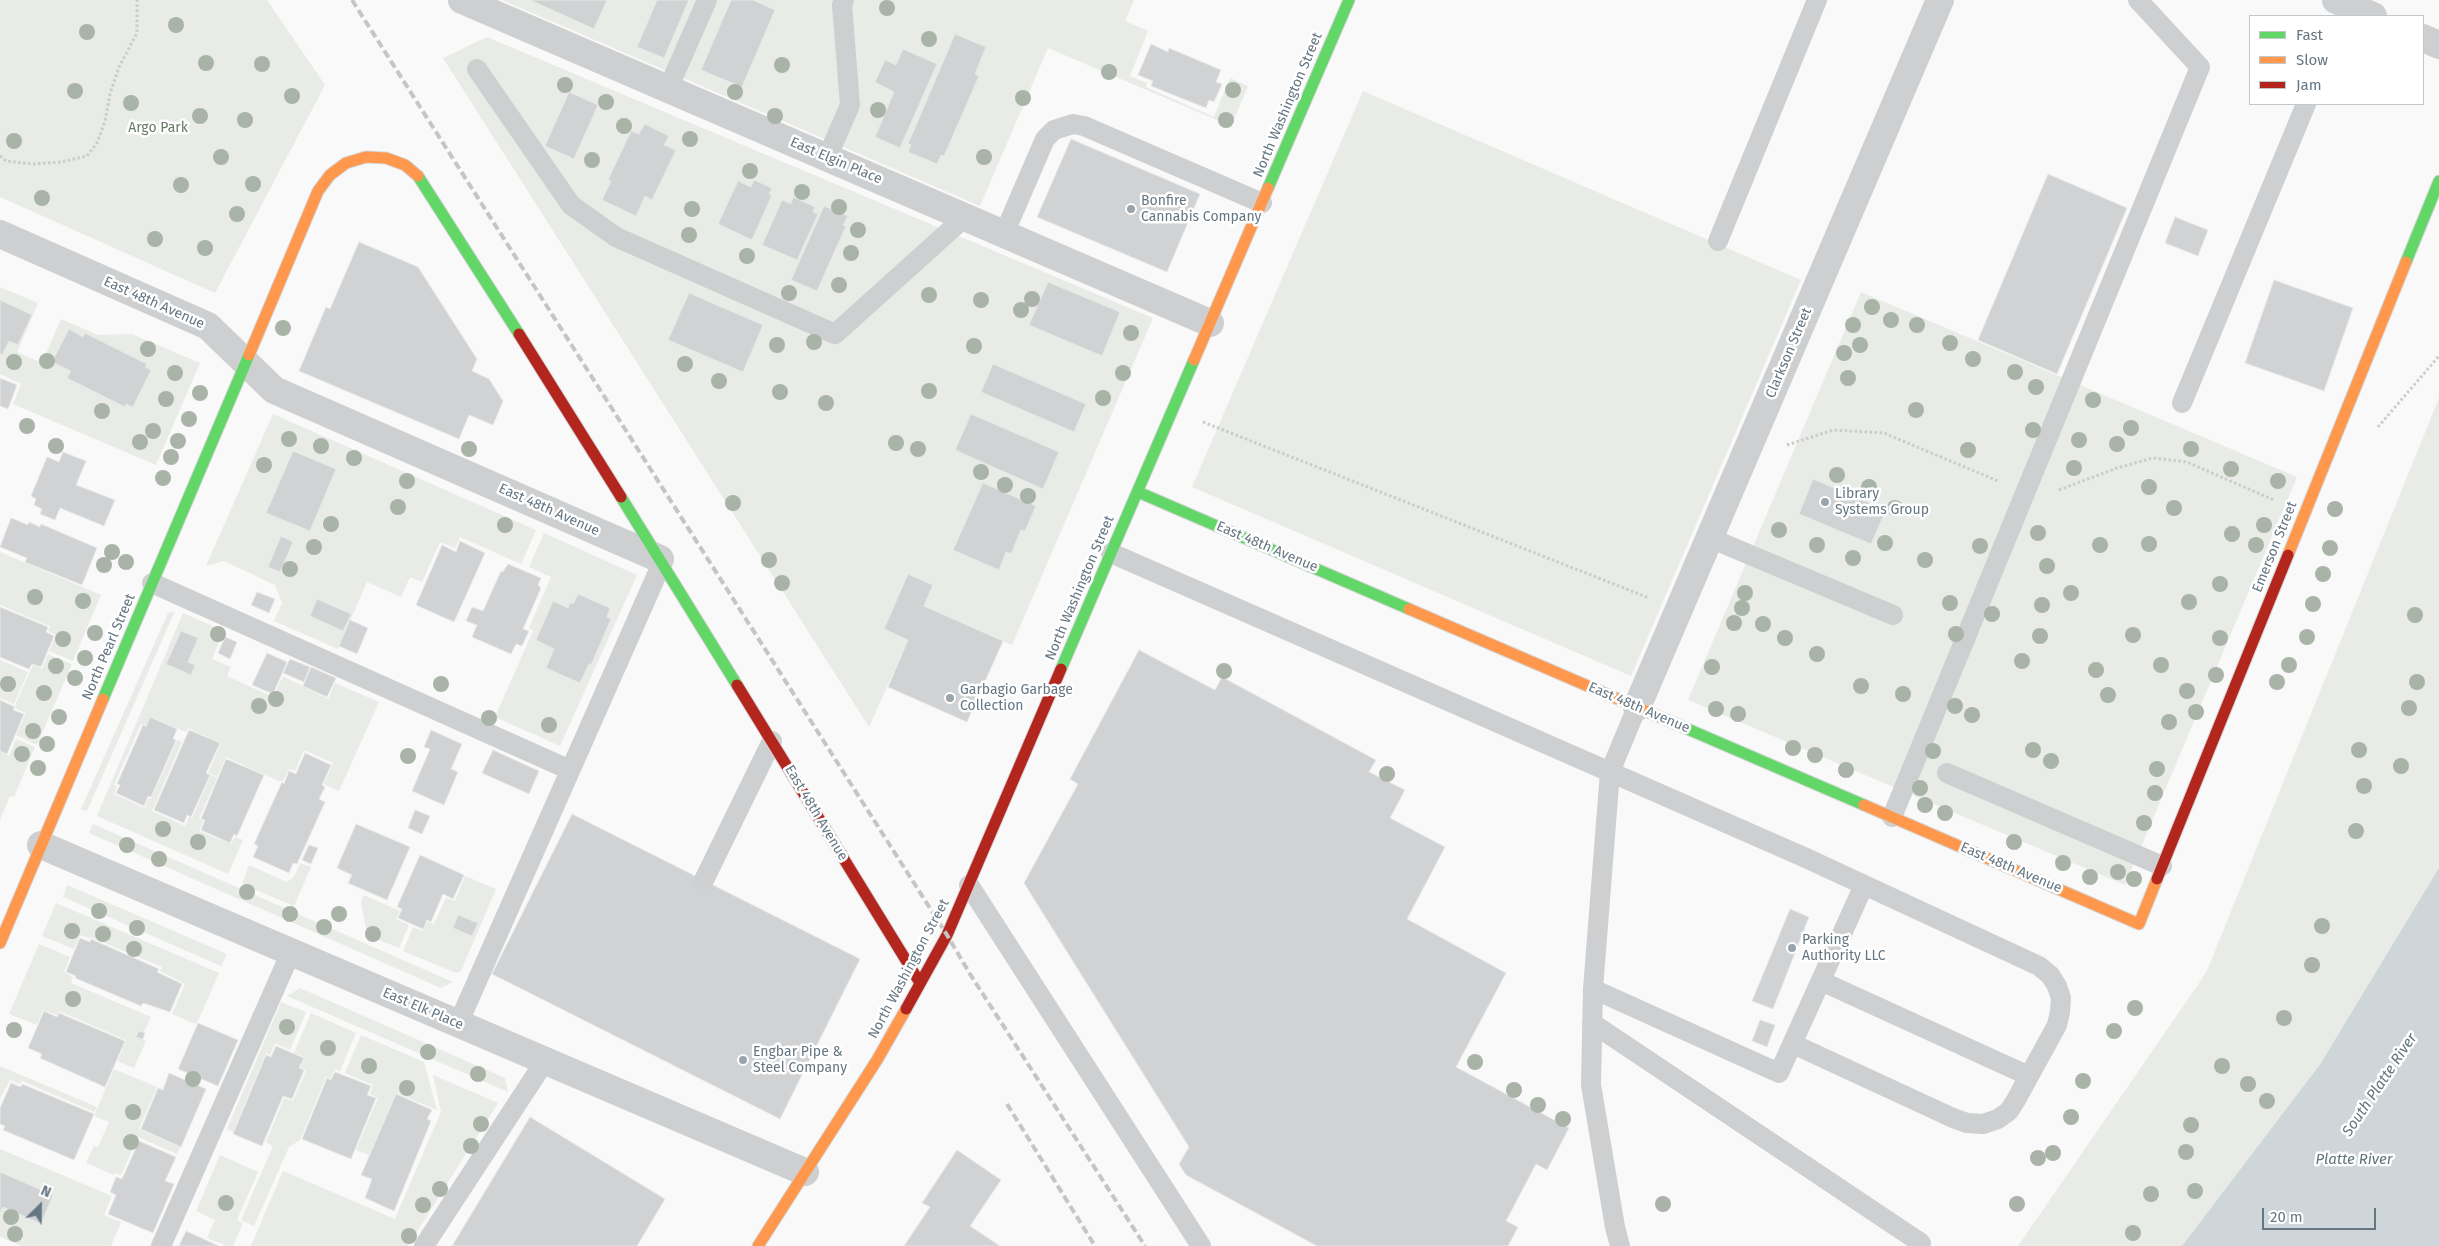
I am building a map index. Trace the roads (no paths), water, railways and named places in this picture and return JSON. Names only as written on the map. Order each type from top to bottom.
[{"type":"street","name":"East Elgin Place","points":[[462,0],[1210,323]]},
{"type":"street","name":"North Washington Street","points":[[758,1246],[877,1060],[947,935],[1349,0]]},
{"type":"street","name":"Clarkson Street","points":[[1637,707],[1940,0]]},
{"type":"street","points":[[2341,7],[2369,15]]},
{"type":"street","points":[[2424,38],[2439,45]]},
{"type":"street","name":"North Pearl Street","points":[[0,943],[247,363],[318,191],[330,175],[346,163],[366,157],[386,158],[405,165],[421,178],[661,561]]},
{"type":"street","name":"Emerson Street","points":[[2140,924],[2439,181]]},
{"type":"street","name":"East 48th Avenue","points":[[1,237],[208,326],[274,390],[661,561],[920,983]]},
{"type":"street","name":"East 48th Avenue","points":[[1138,492],[2140,924]]},
{"type":"street","name":"East Elk Place","points":[[41,845],[805,1172]]},
{"type":"lane","points":[[668,89],[707,0]]},
{"type":"lane","points":[[827,158],[850,105],[842,6],[844,0]]},
{"type":"lane","points":[[1718,241],[1817,0]]},
{"type":"lane","points":[[1892,817],[2200,67],[2138,0]]},
{"type":"lane","points":[[477,69],[571,205],[616,237],[835,334],[965,217]]},
{"type":"lane","points":[[2182,403],[2306,105]]},
{"type":"lane","points":[[1004,234],[1045,139],[1054,130],[1073,124],[1084,126],[1262,203]]},
{"type":"lane","points":[[1710,538],[1894,615]]},
{"type":"lane","points":[[1111,553],[1864,885],[2039,966],[2050,975],[2057,986],[2061,998],[2057,1025],[2008,1110],[1998,1119],[1983,1124],[1968,1123],[1793,1044]]},
{"type":"lane","points":[[458,1024],[661,561]]},
{"type":"lane","points":[[152,583],[570,770]]},
{"type":"lane","points":[[1620,1246],[1615,1227],[1591,1086],[1593,989],[1610,772],[1637,707]]},
{"type":"lane","points":[[704,880],[772,741]]},
{"type":"lane","points":[[1947,773],[2162,866]]},
{"type":"lane","points":[[969,885],[1201,1246]]},
{"type":"lane","points":[[1593,989],[1779,1073],[1864,885]]},
{"type":"lane","points":[[161,1246],[291,952]]},
{"type":"lane","points":[[1821,981],[2029,1076]]},
{"type":"lane","points":[[1592,1023],[1921,1243]]},
{"type":"lane","points":[[424,1246],[545,1060]]},
{"type":"water","name":"Platte River","points":[[2439,868],[2439,1246],[2182,1246],[2321,1063]]},
{"type":"railway","points":[[352,0],[970,974],[1145,1246]]},
{"type":"railway","points":[[1007,1104],[1095,1246]]},
{"type":"place","name":"Bonfire Cannabis Company","points":[[1131,209]]},
{"type":"place","name":"Library Systems Group","points":[[1825,502]]},
{"type":"place","name":"Garbagio Garbage Collection","points":[[950,698]]},
{"type":"place","name":"Parking Authority LLC","points":[[1792,948]]},
{"type":"place","name":"Engbar Pipe & Steel Company","points":[[743,1060]]},
{"type":"park label","name":"Argo Park","points":[[158,128]]},
{"type":"water label","name":"South Platte River","points":[[2380,1085]]}]
